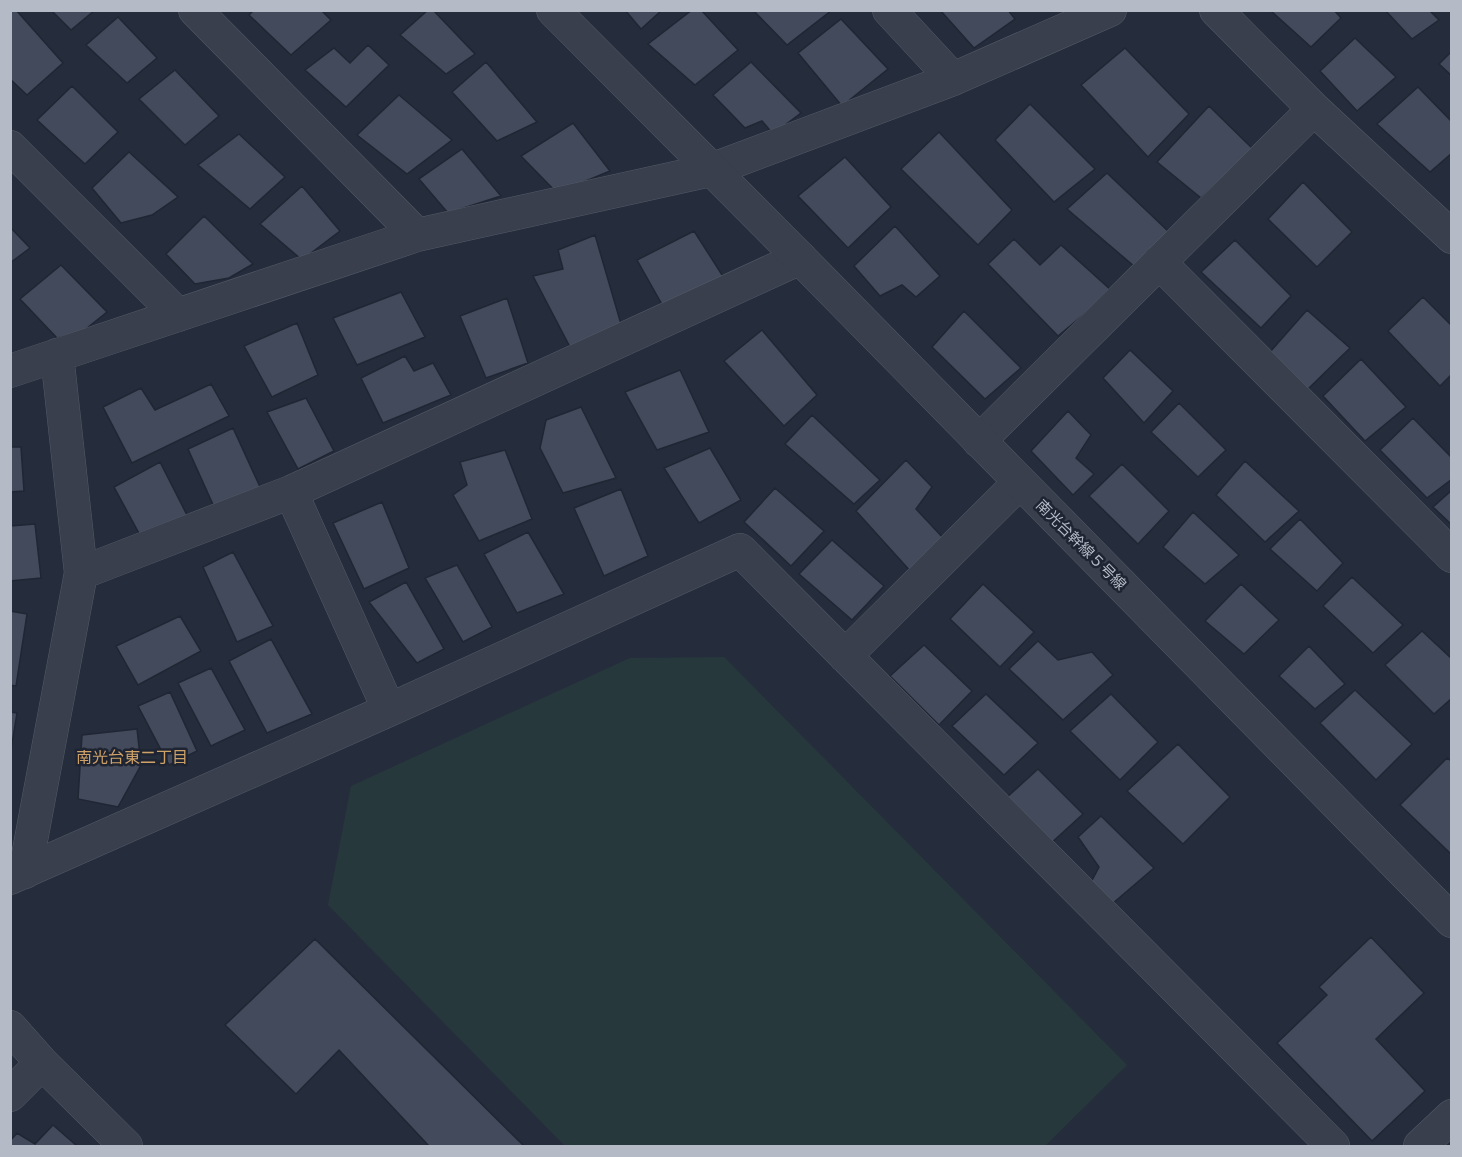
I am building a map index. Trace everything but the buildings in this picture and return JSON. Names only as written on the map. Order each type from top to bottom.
[{"type":"street","points":[[195,10],[417,235]]},
{"type":"street","name":"南光台幹線５号線","points":[[553,10],[1452,921]]},
{"type":"street","points":[[889,10],[953,79]]},
{"type":"street","points":[[10,371],[417,235],[711,170],[953,79],[1110,10]]},
{"type":"street","points":[[1216,10],[1314,109],[1452,237]]},
{"type":"street","points":[[979,441],[1314,109]]},
{"type":"street","points":[[10,147],[178,315]]},
{"type":"street","points":[[81,573],[291,492],[800,258]]},
{"type":"street","points":[[1159,262],[1452,556]]},
{"type":"street","points":[[18,875],[81,573],[57,355]]},
{"type":"street","points":[[845,656],[1019,483]]},
{"type":"street","points":[[291,492],[389,710]]},
{"type":"street","points":[[18,875],[389,710],[740,550],[1333,1146]]},
{"type":"street","points":[[10,1027],[42,1063],[126,1146]]},
{"type":"street","points":[[10,1095],[42,1063]]},
{"type":"street","points":[[1420,1146],[1452,1116]]},
{"type":"shaded area","points":[[724,657],[1127,1065],[1045,1146],[565,1146],[328,905],[351,786],[630,658]]},
{"type":"district","name":"南光台東二丁目","points":[[132,757]]}]
